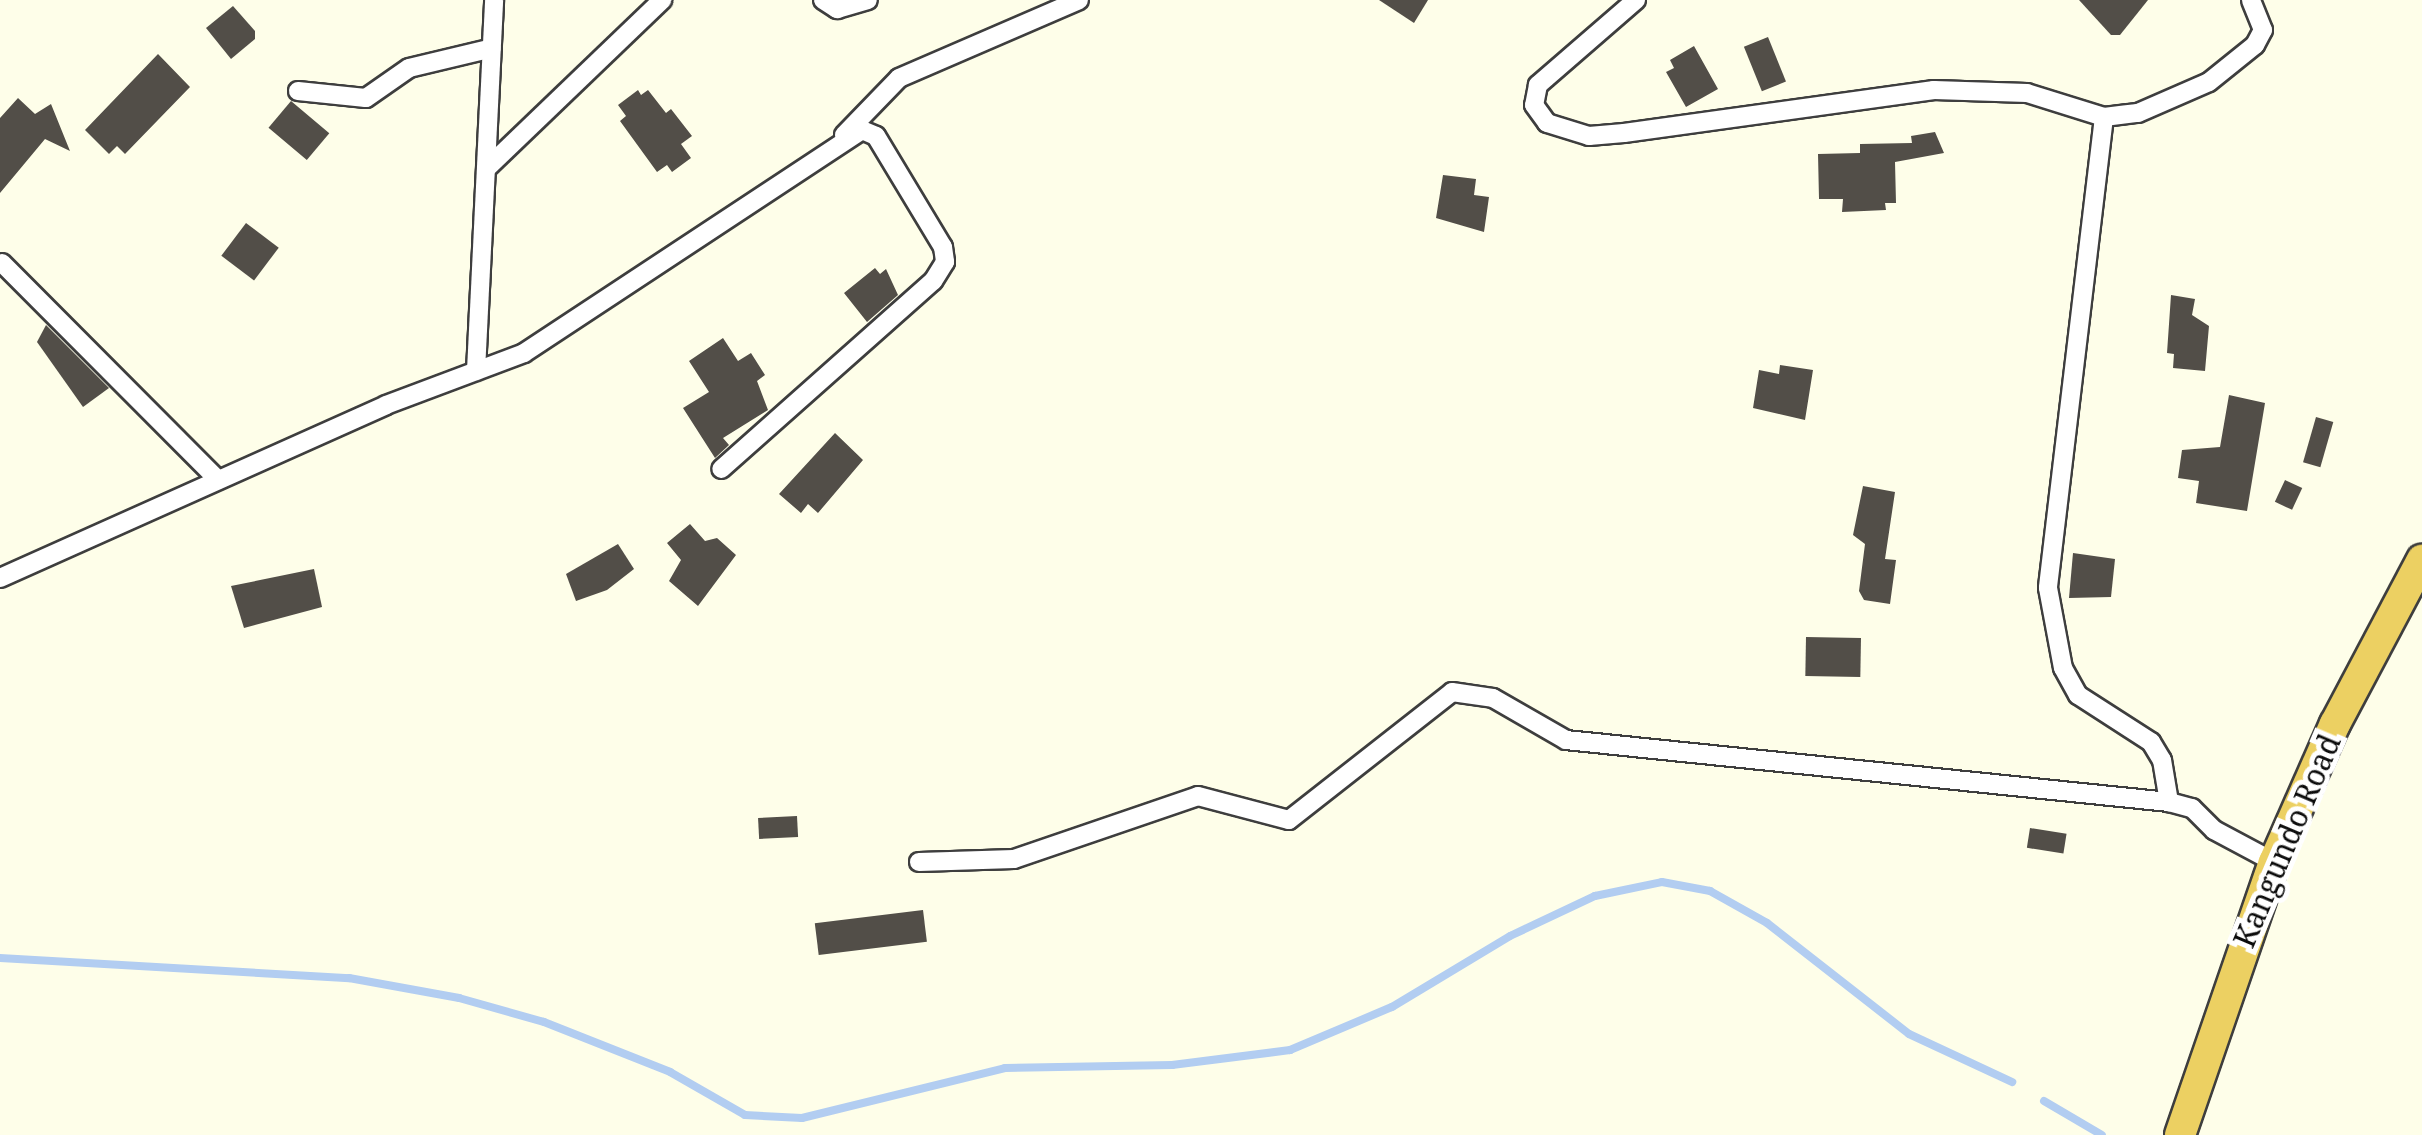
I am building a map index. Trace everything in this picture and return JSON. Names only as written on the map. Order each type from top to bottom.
[{"type":"highway","name":"Kangundo Road","points":[[2180,1135],[2274,862],[2335,724],[2422,560]]},
{"type":"street","points":[[476,371],[494,0]]},
{"type":"street","points":[[487,168],[662,0]]},
{"type":"street","points":[[823,0],[837,9],[868,0]]},
{"type":"street","points":[[0,578],[218,480],[524,353],[843,136],[899,78],[1078,0]]},
{"type":"street","points":[[1636,0],[1538,85],[1534,106],[1547,123],[1589,136],[1934,90],[2028,93],[2104,118],[2138,112],[2224,69],[2263,30],[2252,0]]},
{"type":"street","points":[[298,91],[366,98],[409,68],[492,48]]},
{"type":"street","points":[[2104,118],[2048,588],[2070,684],[2151,742],[2162,760],[2169,802]]},
{"type":"street","points":[[722,469],[933,281],[945,262],[943,246],[876,136],[862,130],[843,136]]},
{"type":"street","points":[[1,265],[218,480]]},
{"type":"street","points":[[919,862],[1014,859],[1198,796],[1289,820],[1452,692],[1493,698],[1566,740],[2169,802],[2192,808],[2214,830],[2274,862]]},
{"type":"building","points":[[1379,0],[1428,0],[1414,23]]},
{"type":"building","points":[[2079,0],[2148,0],[2120,35],[2111,35]]},
{"type":"building","points":[[233,6],[255,31],[255,39],[231,59],[206,28]]},
{"type":"building","points":[[1768,37],[1786,82],[1762,91],[1744,47]]},
{"type":"building","points":[[1694,46],[1718,89],[1686,107],[1666,72],[1674,68],[1670,60]]},
{"type":"building","points":[[158,54],[190,87],[125,154],[117,146],[109,154],[85,130]]},
{"type":"building","points":[[638,90],[641,95],[648,90],[666,113],[671,109],[692,136],[681,144],[691,158],[672,172],[667,165],[657,172],[620,121],[626,116],[618,105]]},
{"type":"building","points":[[18,98],[35,114],[51,104],[70,151],[45,139],[0,193],[0,118]]},
{"type":"building","points":[[291,101],[329,133],[307,160],[269,128]]},
{"type":"building","points":[[1935,132],[1944,153],[1895,162],[1896,203],[1885,203],[1886,210],[1842,212],[1843,199],[1819,199],[1818,154],[1860,153],[1860,144],[1912,143],[1911,136]]},
{"type":"building","points":[[1443,175],[1476,179],[1474,195],[1489,197],[1484,232],[1436,218]]},
{"type":"building","points":[[246,223],[279,248],[254,280],[221,256]]},
{"type":"building","points":[[875,268],[880,274],[886,269],[898,295],[867,322],[844,293]]},
{"type":"building","points":[[2171,295],[2195,299],[2192,315],[2209,326],[2205,371],[2173,368],[2174,354],[2167,353]]},
{"type":"building","points":[[46,325],[109,388],[83,407],[37,342]]},
{"type":"building","points":[[723,338],[738,361],[751,353],[765,375],[757,381],[768,410],[723,438],[729,445],[715,458],[683,408],[709,392],[689,361]]},
{"type":"building","points":[[1780,365],[1813,370],[1805,420],[1753,408],[1759,370],[1779,374]]},
{"type":"building","points":[[2229,395],[2265,403],[2247,511],[2196,503],[2199,481],[2178,478],[2182,450],[2220,447]]},
{"type":"building","points":[[2316,417],[2333,422],[2320,467],[2303,462]]},
{"type":"building","points":[[835,433],[863,460],[818,513],[808,504],[801,513],[779,494]]},
{"type":"building","points":[[2285,480],[2302,488],[2292,510],[2275,502]]},
{"type":"building","points":[[1863,486],[1895,492],[1885,559],[1896,560],[1890,604],[1864,600],[1859,591],[1865,544],[1853,535]]},
{"type":"building","points":[[690,524],[705,541],[717,538],[736,555],[698,606],[669,581],[681,560],[667,543]]},
{"type":"building","points":[[618,544],[634,569],[607,590],[576,601],[566,574]]},
{"type":"building","points":[[2073,553],[2115,559],[2111,597],[2069,598]]},
{"type":"building","points":[[314,569],[322,607],[244,628],[231,586]]},
{"type":"building","points":[[1806,637],[1861,638],[1860,677],[1805,676]]},
{"type":"building","points":[[797,816],[798,837],[759,839],[758,818]]},
{"type":"building","points":[[2030,828],[2067,834],[2063,854],[2027,848]]},
{"type":"building","points":[[923,910],[927,942],[819,955],[815,923]]},
{"type":"waterway","points":[[0,958],[349,978],[459,998],[544,1022],[670,1072],[745,1115],[802,1118],[1005,1068],[1172,1065],[1290,1050],[1392,1007],[1510,936],[1595,896],[1662,882],[1710,891],[1767,923],[1909,1034],[2012,1082]]},
{"type":"waterway","points":[[2044,1101],[2102,1135]]}]
